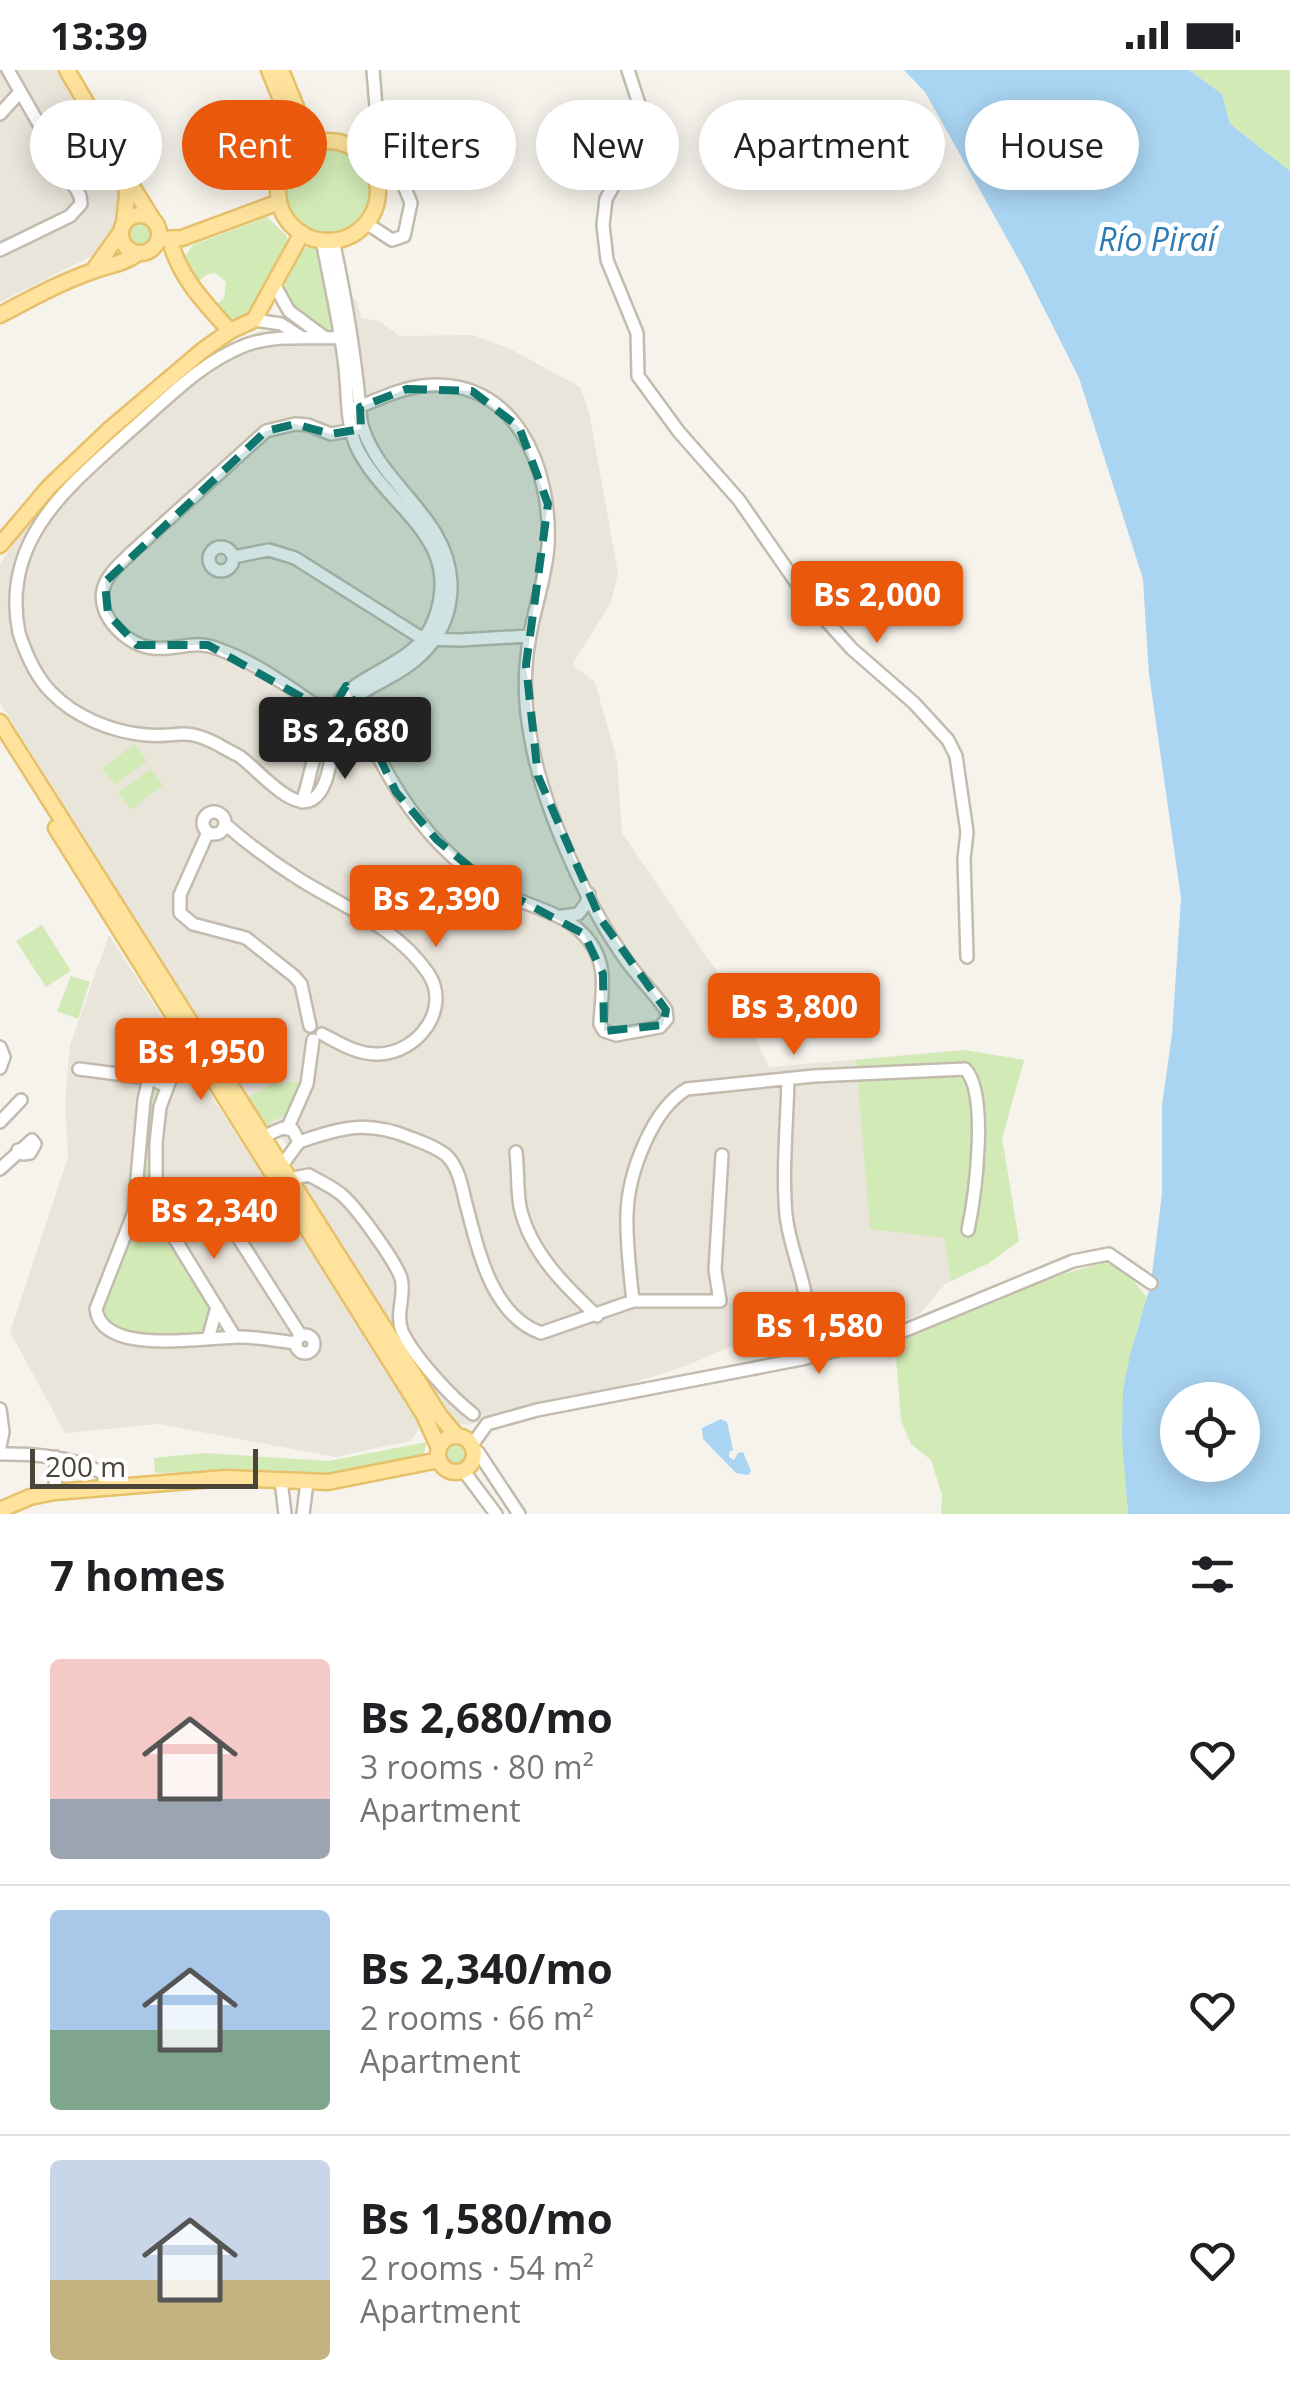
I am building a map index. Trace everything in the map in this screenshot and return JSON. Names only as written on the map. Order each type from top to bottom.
[{"type":"main road","points":[[66,70],[84,100]]},
{"type":"main road","points":[[269,70],[284,100]]},
{"type":"main road","points":[[280,70],[290,100]]},
{"type":"main road","points":[[280,190],[284,214],[302,233],[328,240],[346,238],[366,223],[378,196],[373,168],[353,147],[340,142],[327,144]]},
{"type":"main road","points":[[125,190],[124,246],[137,254]]},
{"type":"main road","points":[[134,190],[196,292],[230,331]]},
{"type":"main road","points":[[0,315],[93,271],[149,251],[164,240],[279,202]]},
{"type":"main road","points":[[93,271],[122,227],[135,215],[153,220]]},
{"type":"main road","points":[[0,545],[69,466],[203,350],[254,320],[302,233]]},
{"type":"main road","points":[[0,722],[197,1046],[424,1415],[439,1454],[452,1471],[463,1470],[472,1462],[473,1448],[440,1416],[262,1138],[197,1046],[180,1028],[0,738]]},
{"type":"main road","points":[[0,1510],[30,1496],[55,1492],[226,1478],[307,1482],[372,1475],[439,1454],[446,1439],[457,1436]]},
{"type":"street","points":[[0,250],[70,216],[81,204],[8,70]]},
{"type":"street","points":[[366,223],[392,240],[398,239],[404,236],[411,204],[377,118],[373,70]]},
{"type":"street","points":[[628,70],[641,123],[635,148],[606,199],[603,225],[607,260],[636,333],[638,376],[765,535],[811,604],[852,650],[914,703],[948,740],[956,756],[968,832],[964,859],[967,958]]},
{"type":"street","points":[[0,114],[20,92]]},
{"type":"street","points":[[328,240],[345,338],[361,454],[420,525],[435,552],[440,574],[439,602],[429,640],[403,670],[351,695],[335,716],[320,791],[310,801],[302,802],[285,795],[238,756],[210,740],[182,732],[149,736],[131,732],[95,722],[68,707],[48,689],[21,639],[11,599],[12,575],[30,534],[49,507],[211,362],[262,340],[345,338]]},
{"type":"street","points":[[274,284],[289,312],[324,337]]},
{"type":"street","points":[[281,324],[289,312]]},
{"type":"street","points":[[254,320],[281,324],[301,337]]},
{"type":"street","points":[[351,695],[396,792],[437,840],[490,884],[562,916],[584,934],[603,974],[600,1024],[604,1031],[616,1035],[660,1027],[667,1018],[666,1010],[628,963],[600,918],[538,776],[526,692],[530,636],[546,563],[548,504],[541,472],[519,426],[490,401],[444,386],[406,389],[355,408]]},
{"type":"street","points":[[335,716],[310,704],[258,667],[223,650],[191,643],[165,648],[137,645],[115,626],[102,592],[130,553],[266,431],[295,424],[331,434],[357,430]]},
{"type":"street","points":[[233,557],[269,550],[295,558],[429,640],[530,636]]},
{"type":"street","points":[[208,832],[203,823],[210,812],[221,814],[225,824],[268,858],[394,936],[434,984],[436,1005],[421,1035],[393,1052],[364,1053],[315,1033]]},
{"type":"street","points":[[208,832],[219,832],[225,824]]},
{"type":"street","points":[[208,832],[180,894],[180,913],[193,924],[246,938],[294,976],[302,984],[315,1033],[307,1084],[288,1127],[262,1138]]},
{"type":"street","points":[[562,916],[578,914],[589,894]]},
{"type":"street","points":[[134,1212],[208,1190],[299,1339],[144,1340],[108,1332],[98,1322],[96,1309],[134,1212],[149,1078],[180,1028]]},
{"type":"street","points":[[0,1046],[4,1057],[0,1068]]},
{"type":"street","points":[[197,1046],[176,1064],[166,1086],[156,1143],[156,1208],[235,1337]]},
{"type":"street","points":[[633,1302],[627,1208],[640,1160],[660,1111],[671,1098],[687,1089],[940,1068],[969,1072],[974,1081],[978,1154],[977,1187],[968,1230]]},
{"type":"street","points":[[79,1069],[149,1078],[166,1086]]},
{"type":"street","points":[[788,1080],[786,1212],[791,1246],[806,1287],[808,1315]]},
{"type":"street","points":[[0,1122],[21,1100]]},
{"type":"street","points":[[474,1414],[414,1351],[402,1331],[398,1312],[402,1280],[360,1215],[342,1194],[308,1175],[284,1173],[300,1142],[341,1129],[373,1125],[446,1155],[458,1173],[481,1260],[498,1295],[529,1329],[540,1333],[633,1302],[720,1301],[715,1270],[722,1155]]},
{"type":"street","points":[[288,1127],[300,1142]]},
{"type":"street","points":[[0,1168],[18,1150]]},
{"type":"street","points":[[516,1152],[520,1206],[526,1227],[576,1300],[596,1316]]},
{"type":"street","points":[[519,1514],[473,1448],[487,1424],[537,1410],[802,1359],[889,1336],[1072,1261],[1109,1254],[1151,1282]]},
{"type":"street","points":[[570,1325],[576,1300]]},
{"type":"street","points":[[208,1338],[217,1308]]},
{"type":"street","points":[[0,1410],[0,1451],[56,1457],[111,1476],[121,1486]]},
{"type":"street","points":[[55,1492],[56,1457]]},
{"type":"street","points":[[463,1470],[494,1512],[509,1498]]},
{"type":"street","points":[[281,1480],[286,1510],[303,1510],[307,1482]]},
{"type":"highlighted area","points":[[407,389],[472,391],[519,427],[548,504],[526,665],[538,776],[600,918],[666,1010],[663,1025],[604,1031],[603,974],[584,934],[490,884],[437,840],[396,792],[346,686],[330,713],[208,645],[137,645],[108,614],[105,582],[266,431],[295,424],[331,434],[361,429],[360,407]]},
{"type":"shaded area","points":[[0,70],[57,70],[75,100],[30,100],[30,190],[119,190],[118,211],[112,230],[92,256],[0,302]]},
{"type":"shaded area","points":[[310,298],[326,304],[355,298],[362,318],[379,321],[400,336],[473,335],[510,349],[580,387],[589,412],[618,573],[611,602],[572,665],[595,682],[617,760],[622,833],[741,1007],[769,1067],[965,1050],[1024,1060],[1002,1138],[1019,1241],[989,1263],[945,1284],[919,1315],[809,1353],[763,1353],[740,1343],[683,1367],[613,1389],[519,1408],[468,1425],[453,1422],[298,1182],[299,1175],[290,1160],[294,1153],[276,1131],[267,1130],[0,703],[0,564],[14,543],[68,481],[191,371],[232,342],[261,331],[285,333]]},
{"type":"shaded area","points":[[109,935],[167,1025],[159,1052],[176,1064],[188,1060],[420,1419],[410,1441],[335,1457],[159,1424],[65,1433],[10,1332],[68,1157],[65,1102],[70,1045]]},
{"type":"green space","points":[[1189,70],[1290,70],[1290,171],[1230,124],[1222,94]]},
{"type":"green space","points":[[330,148],[347,152],[347,190],[373,190],[366,215],[354,227],[330,234],[306,227],[294,215],[287,191],[327,190]]},
{"type":"green space","points":[[267,217],[287,236],[286,246],[257,304],[240,319],[229,322],[214,307],[224,298],[226,282],[216,273],[194,284],[182,260],[193,245]]},
{"type":"green space","points":[[139,219],[153,228],[154,234],[145,248],[139,249],[125,240],[124,234],[133,220]]},
{"type":"green space","points":[[308,246],[319,252],[334,327],[330,333],[294,309],[284,287],[294,259]]},
{"type":"green space","points":[[134,744],[147,761],[115,785],[102,769]]},
{"type":"green space","points":[[150,769],[163,785],[131,810],[118,793]]},
{"type":"green space","points":[[42,925],[71,971],[46,987],[16,941]]},
{"type":"green space","points":[[71,976],[90,982],[78,1019],[57,1011]]},
{"type":"green space","points":[[965,1050],[1024,1060],[1002,1138],[1019,1241],[989,1263],[951,1281],[944,1238],[870,1229],[856,1060]]},
{"type":"green space","points":[[305,1082],[289,1115],[271,1121],[267,1130],[247,1098],[274,1083]]},
{"type":"green space","points":[[154,1087],[160,1088],[149,1156],[150,1203],[145,1206],[139,1204],[144,1129]]},
{"type":"green space","points":[[151,1213],[213,1309],[205,1336],[145,1336],[107,1326],[101,1310],[135,1220]]},
{"type":"green space","points":[[1105,1262],[1128,1274],[1148,1299],[1131,1353],[1124,1405],[1128,1514],[941,1514],[942,1495],[931,1460],[911,1444],[901,1421],[895,1344],[1032,1283]]},
{"type":"green space","points":[[456,1441],[465,1444],[465,1462],[456,1465],[447,1462],[444,1453],[447,1444]]},
{"type":"green space","points":[[427,1442],[423,1455],[330,1475],[293,1475],[276,1470],[155,1473],[154,1458],[204,1453],[329,1461]]},
{"type":"water","name":"Río Piraí","points":[[904,70],[1189,70],[1222,94],[1230,124],[1290,171],[1290,1514],[1128,1514],[1123,1390],[1151,1283],[1162,1193],[1162,1105],[1172,1034],[1181,898],[1149,674],[1143,579],[1079,378],[980,190],[1139,190],[1139,100],[965,100],[965,164],[945,128],[945,100],[929,100]]},
{"type":"water","points":[[721,1419],[727,1422],[733,1450],[729,1457],[734,1460],[743,1452],[751,1471],[748,1475],[736,1473],[703,1439],[702,1428]]}]
